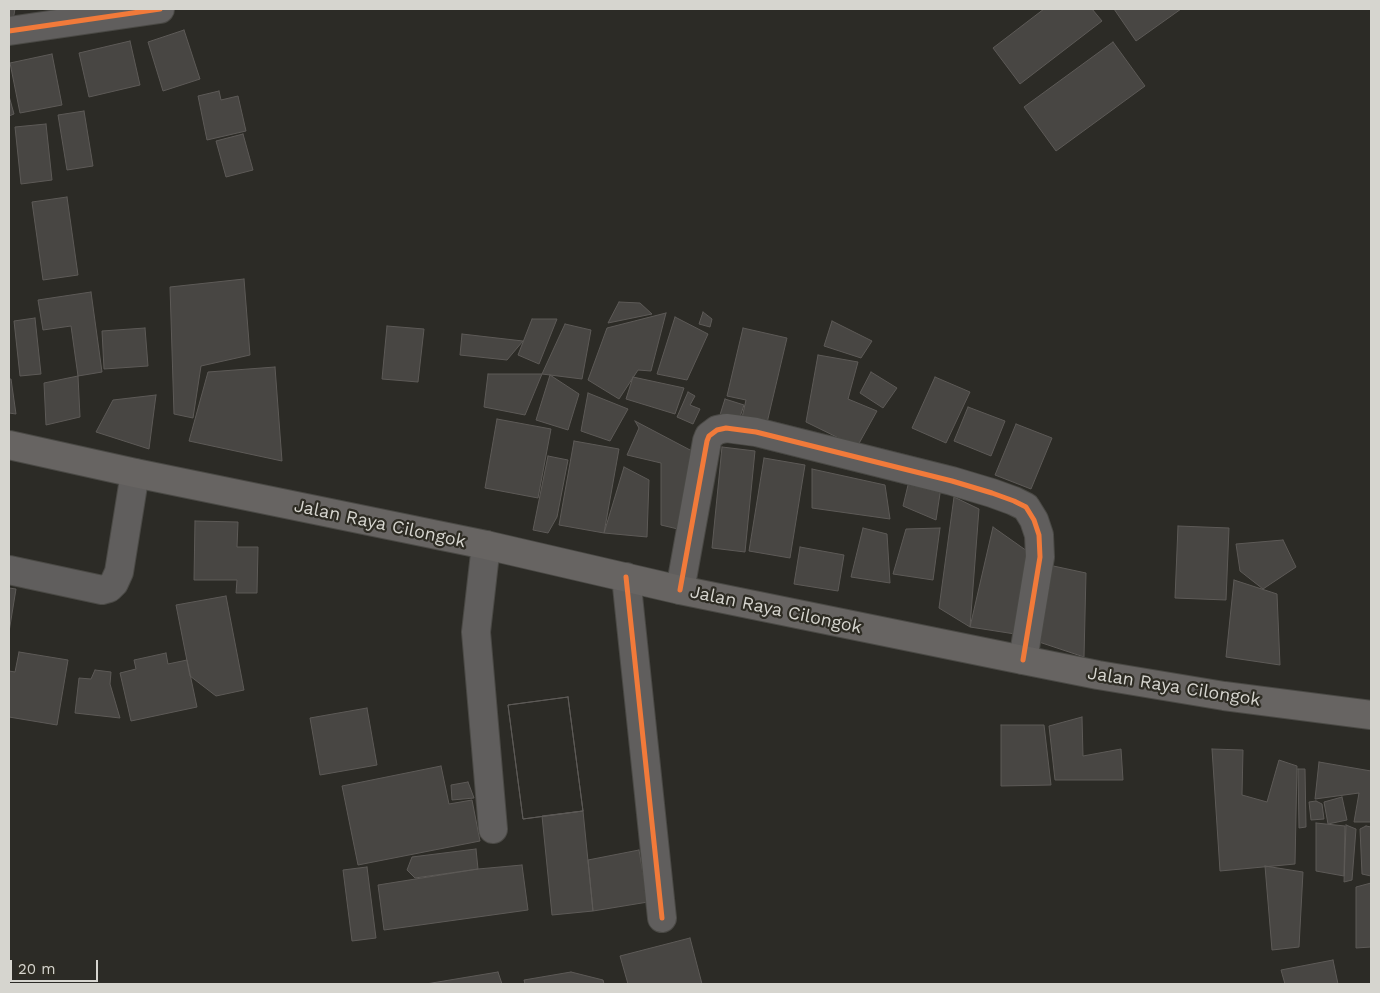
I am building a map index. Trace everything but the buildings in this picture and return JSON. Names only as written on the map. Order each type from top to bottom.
[{"type":"highway","name":"Jalan Raya Cilongok","points":[[9,445],[135,473],[486,545],[680,590],[1098,675],[1224,696],[1371,715]]},
{"type":"street","points":[[9,31],[160,9]]},
{"type":"street","points":[[680,590],[709,436],[717,430],[726,428],[756,432],[952,481],[1000,495],[1026,507],[1034,520],[1039,536],[1040,557],[1023,660]]},
{"type":"street","points":[[9,570],[102,590],[109,588],[114,584],[119,572],[135,473]]},
{"type":"street","points":[[486,545],[476,632],[493,829]]},
{"type":"street","points":[[626,577],[662,918]]},
{"type":"cycle path","points":[[9,31],[160,9]]},
{"type":"cycle path","points":[[680,590],[709,436],[717,430],[726,428],[756,432],[952,481],[992,493],[1026,507],[1034,520],[1039,535],[1040,557],[1023,660]]},
{"type":"cycle path","points":[[626,577],[662,918]]}]
